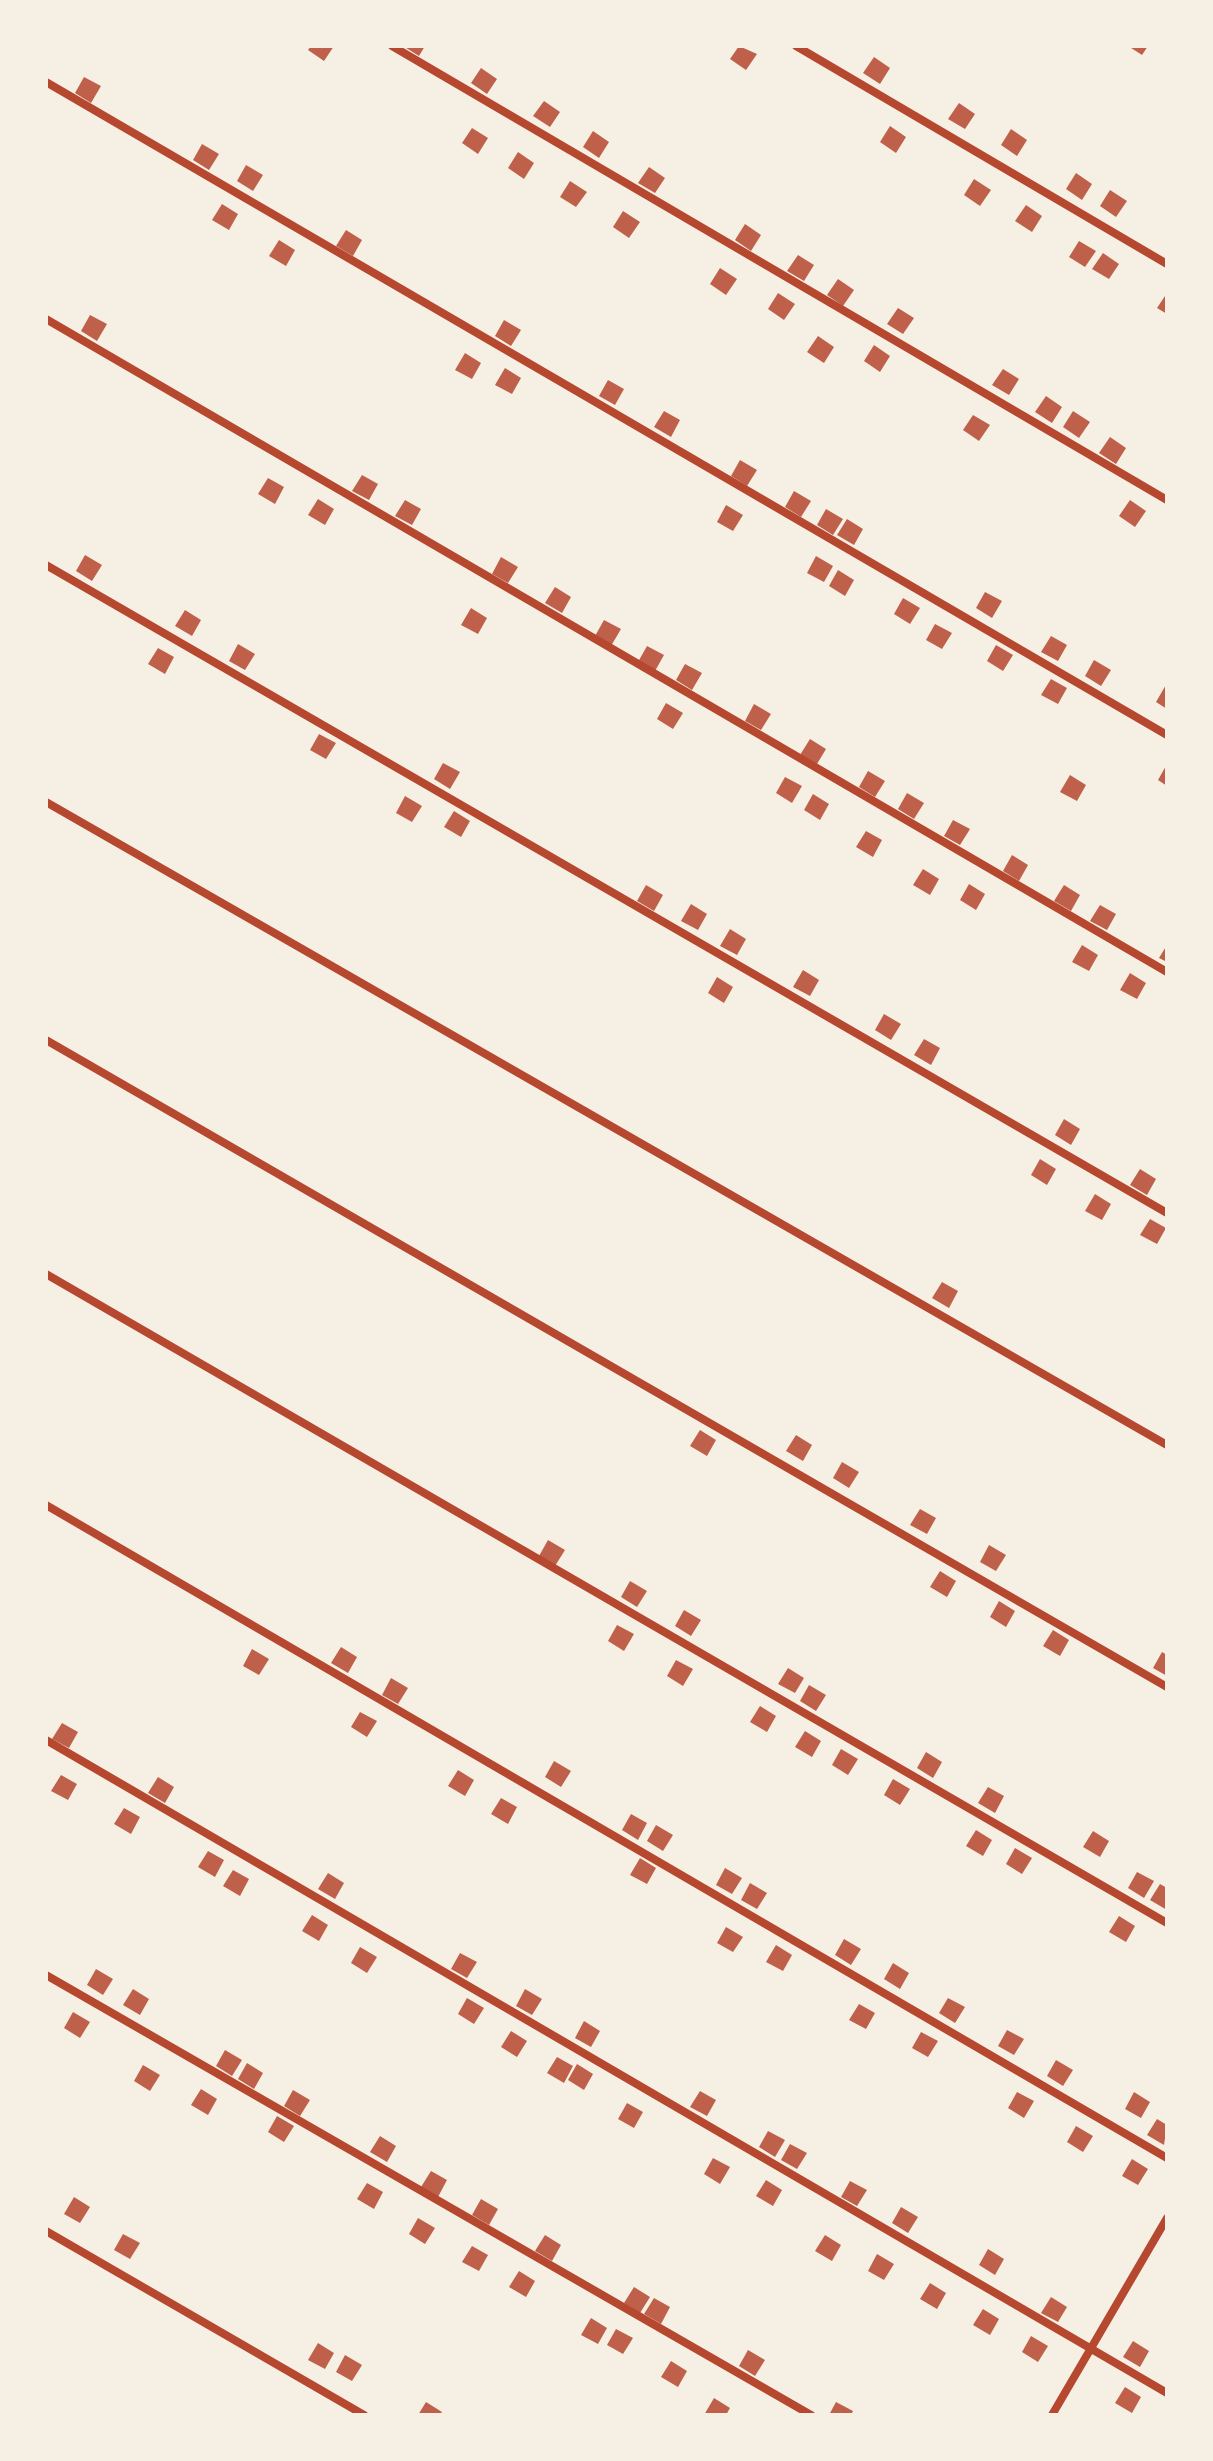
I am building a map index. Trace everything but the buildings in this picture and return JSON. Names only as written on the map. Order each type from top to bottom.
[{"type":"street","points":[[392,46],[1167,500]]},
{"type":"street","points":[[796,46],[1167,264]]},
{"type":"street","points":[[46,82],[1167,735]]},
{"type":"street","points":[[46,319],[1167,972]]},
{"type":"street","points":[[46,565],[1167,1213]]},
{"type":"street","points":[[46,802],[1167,1445]]},
{"type":"street","points":[[46,1040],[1167,1687]]},
{"type":"street","points":[[46,1274],[1167,1923]]},
{"type":"street","points":[[46,1505],[1167,2158]]},
{"type":"street","points":[[46,1740],[1167,2393]]},
{"type":"street","points":[[46,1975],[811,2415]]},
{"type":"street","points":[[1052,2415],[1167,2218]]},
{"type":"street","points":[[46,2231],[364,2415]]}]
